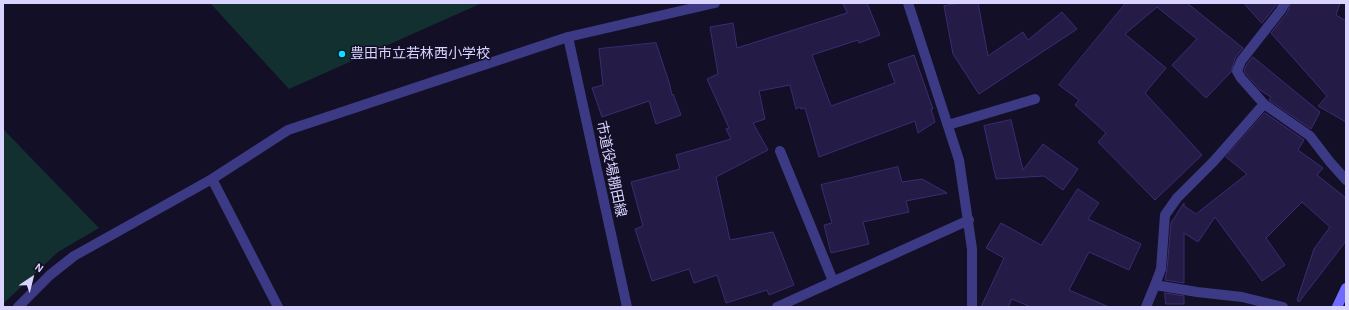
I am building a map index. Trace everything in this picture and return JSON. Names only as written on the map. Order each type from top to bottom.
[{"type":"street","points":[[18,307],[50,276],[74,256],[212,179],[288,130],[568,37],[715,3]]},
{"type":"street","points":[[908,3],[959,160],[969,220],[972,249],[972,307]]},
{"type":"street","points":[[1285,3],[1241,61],[1237,71],[1241,78],[1264,104],[1310,136],[1346,180]]},
{"type":"street","name":"市道役場棚田線","points":[[568,37],[627,307]]},
{"type":"street","points":[[948,125],[1035,99]]},
{"type":"street","points":[[1146,307],[1161,268],[1165,215],[1177,198],[1214,161],[1264,104]]},
{"type":"street","points":[[780,151],[833,282]]},
{"type":"street","points":[[212,179],[278,307]]},
{"type":"street","points":[[776,307],[969,220]]},
{"type":"street","points":[[1155,285],[1242,297],[1283,307]]},
{"type":"street","points":[[1337,307],[1346,288]]},
{"type":"green space","points":[[210,3],[482,3],[289,89]]},
{"type":"green space","points":[[3,129],[99,228],[58,252],[3,304]]},
{"type":"building","points":[[843,3],[867,3],[880,35],[859,43],[858,40],[812,55],[831,106],[895,83],[888,64],[914,55],[933,109],[931,109],[935,122],[918,133],[915,121],[819,157],[805,108],[801,109],[800,107],[796,109],[790,85],[759,91],[765,119],[753,123],[768,150],[716,177],[730,240],[773,232],[794,285],[769,295],[767,290],[726,303],[717,275],[694,283],[689,269],[652,281],[635,229],[643,226],[631,182],[680,169],[676,155],[731,139],[726,129],[729,128],[707,79],[718,74],[710,27],[733,23],[737,48],[847,13]]},
{"type":"building","points":[[961,3],[978,3],[988,56],[1023,32],[1028,40],[1062,12],[1077,29],[979,94],[953,54],[944,6]]},
{"type":"building","points":[[1126,3],[1187,3],[1243,48],[1235,58],[1231,72],[1206,98],[1172,65],[1197,39],[1157,7],[1125,34],[1166,68],[1145,93],[1202,155],[1155,200],[1098,142],[1106,133],[1075,105],[1079,100],[1059,85]]},
{"type":"building","points":[[1244,3],[1278,3],[1262,23]]},
{"type":"building","points":[[1291,3],[1340,3],[1336,15],[1346,21],[1346,122],[1318,106],[1327,96],[1271,33],[1287,13]]},
{"type":"building","points":[[656,43],[672,95],[673,94],[681,115],[656,124],[649,101],[602,117],[592,88],[603,85],[599,49]]},
{"type":"building","points":[[1253,57],[1320,112],[1311,129],[1269,100],[1271,97],[1260,90],[1246,74],[1244,70]]},
{"type":"building","points":[[1265,113],[1304,140],[1298,150],[1323,168],[1317,175],[1346,198],[1346,241],[1299,302],[1297,300],[1314,249],[1330,227],[1302,202],[1266,238],[1285,265],[1262,281],[1215,217],[1198,242],[1184,233],[1184,283],[1165,280],[1171,223],[1184,203],[1184,206],[1196,214],[1247,174],[1226,157]]},
{"type":"building","points":[[1011,120],[1023,170],[1043,144],[1078,169],[1063,190],[1044,176],[996,179],[984,126]]},
{"type":"building","points":[[898,167],[902,182],[922,179],[947,193],[906,201],[909,212],[863,222],[869,244],[831,253],[824,225],[832,223],[821,185]]},
{"type":"building","points":[[1078,189],[1099,203],[1088,219],[1141,244],[1129,270],[1089,252],[1069,290],[1109,307],[1031,307],[1012,299],[1008,307],[981,307],[1004,258],[986,248],[1001,223],[1041,245]]},
{"type":"building","points":[[1165,293],[1184,296],[1184,304],[1166,304]]},
{"type":"place","name":"豊田市立若林西小学校","points":[[342,54]]}]
